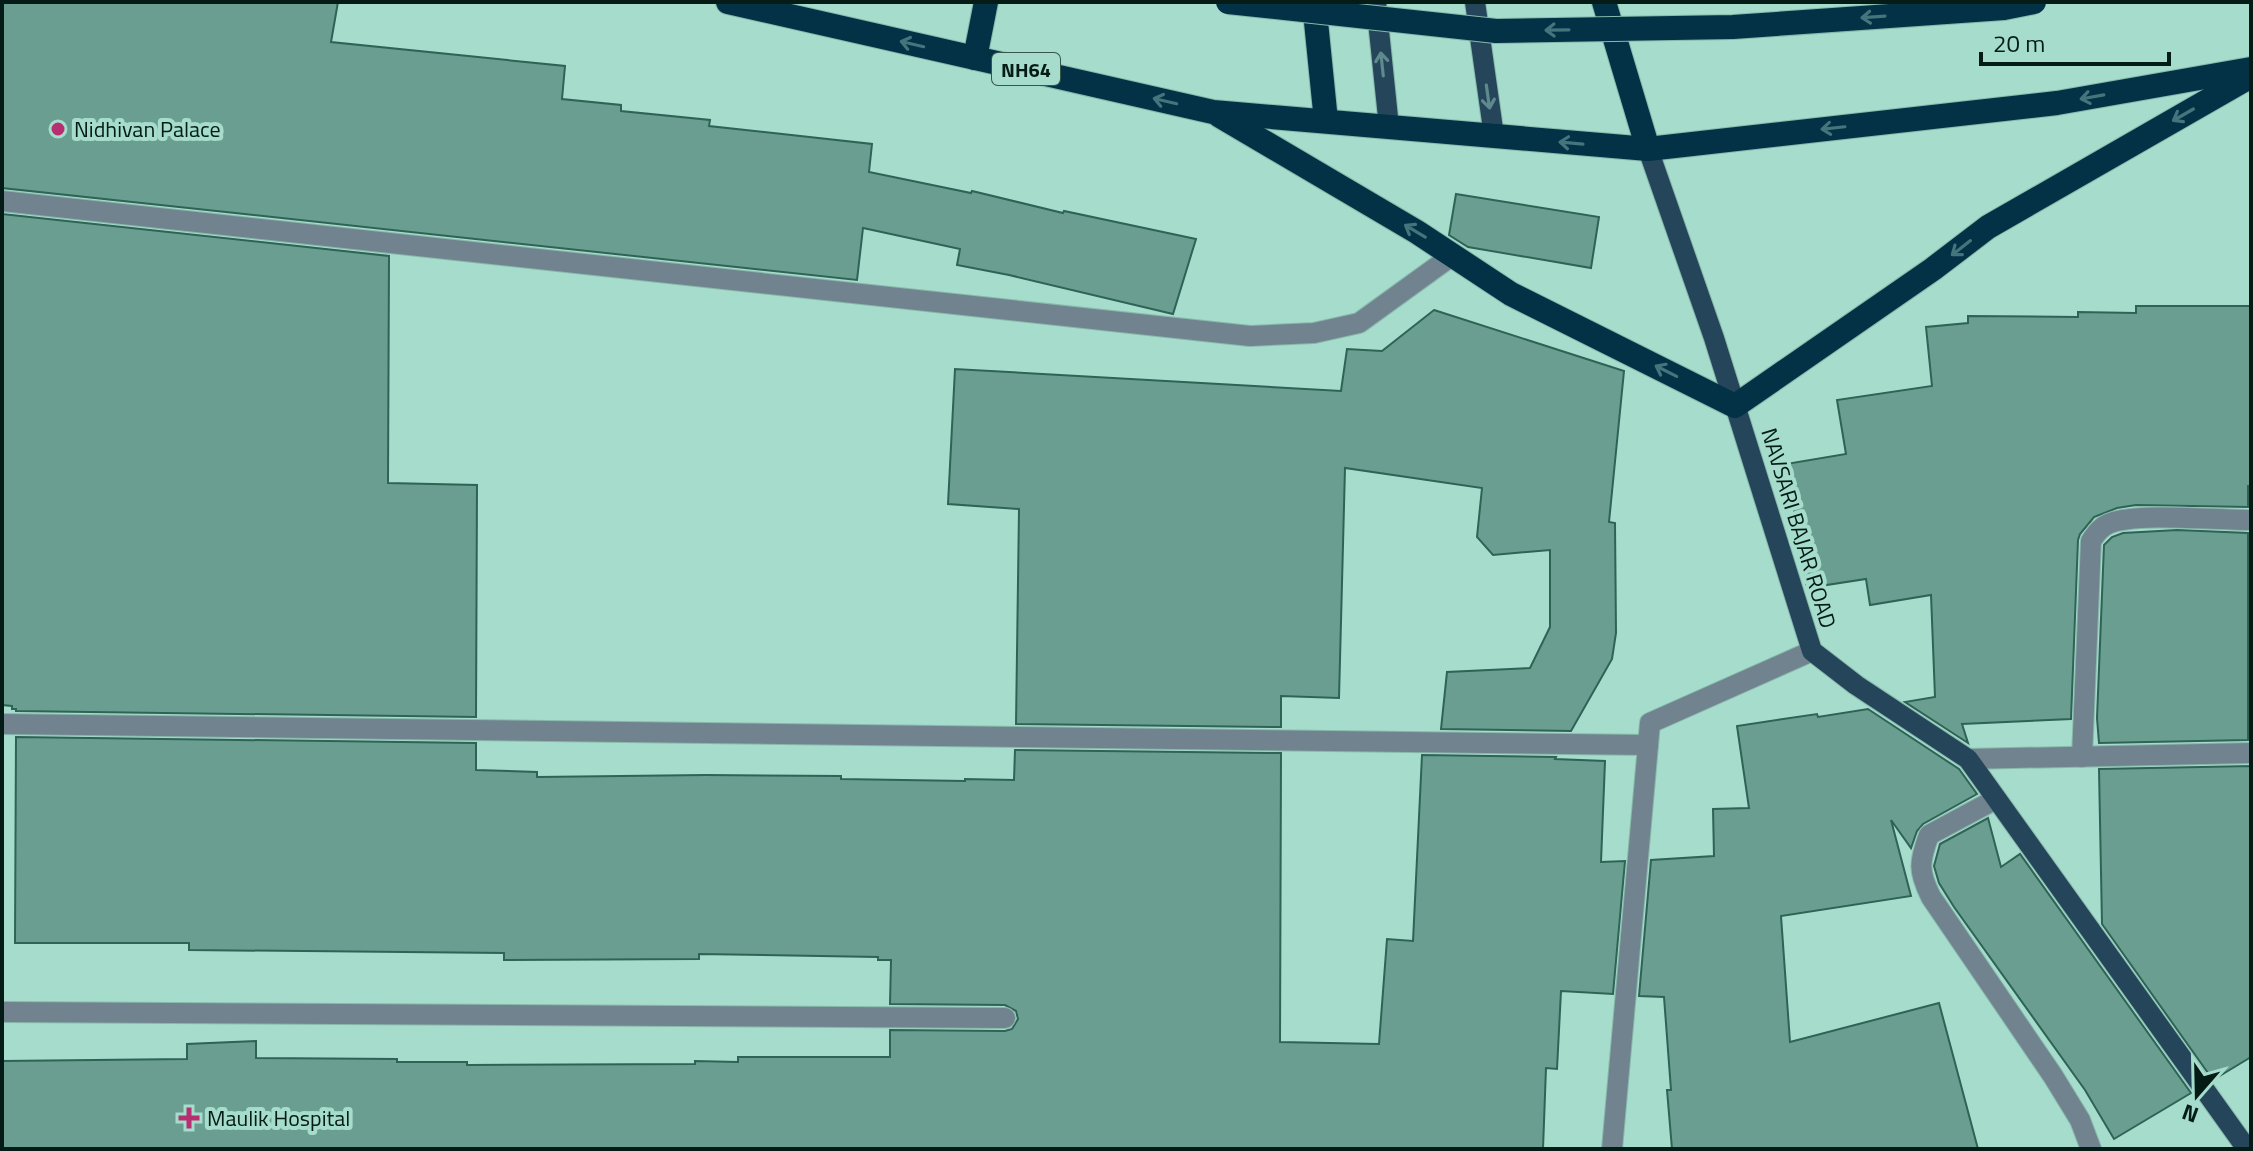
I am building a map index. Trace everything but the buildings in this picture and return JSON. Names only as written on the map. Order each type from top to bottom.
[{"type":"highway","name":"NH64","points":[[728,2],[1213,112],[1648,149]]},
{"type":"highway","points":[[975,58],[986,2]]},
{"type":"highway","points":[[1228,2],[1496,31],[1733,27],[2004,8],[2034,2]]},
{"type":"highway","points":[[1314,2],[1326,121]]},
{"type":"highway","points":[[1604,2],[1648,149],[2057,103],[2251,69]]},
{"type":"highway","points":[[1213,112],[1453,255],[1511,294],[1735,406],[1933,269],[1988,227],[2251,76]]},
{"type":"main road","points":[[1376,2],[1389,127]]},
{"type":"main road","points":[[1475,2],[1494,136]]},
{"type":"main road","name":"NAVSARI BAJAR ROAD","points":[[1648,149],[1714,338],[1812,651],[1856,685],[1968,759],[2247,1149]]},
{"type":"street","points":[[2,201],[1250,336],[1314,333],[1359,323],[1453,255]]},
{"type":"street","points":[[2082,757],[2091,541],[2099,529],[2111,522],[2147,518],[2251,520]]},
{"type":"street","points":[[1612,1149],[1650,723],[1812,651]]},
{"type":"street","points":[[2,724],[1648,745]]},
{"type":"street","points":[[1968,759],[2251,753]]},
{"type":"street","points":[[1996,799],[1929,835],[1922,854],[1921,878],[2053,1076],[2080,1120],[2091,1149]]},
{"type":"street","points":[[2,1012],[1005,1018]]},
{"type":"place","name":"Nidhivan Palace","points":[[58,129]]},
{"type":"place","name":"Maulik Hospital","points":[[189,1118]]}]
